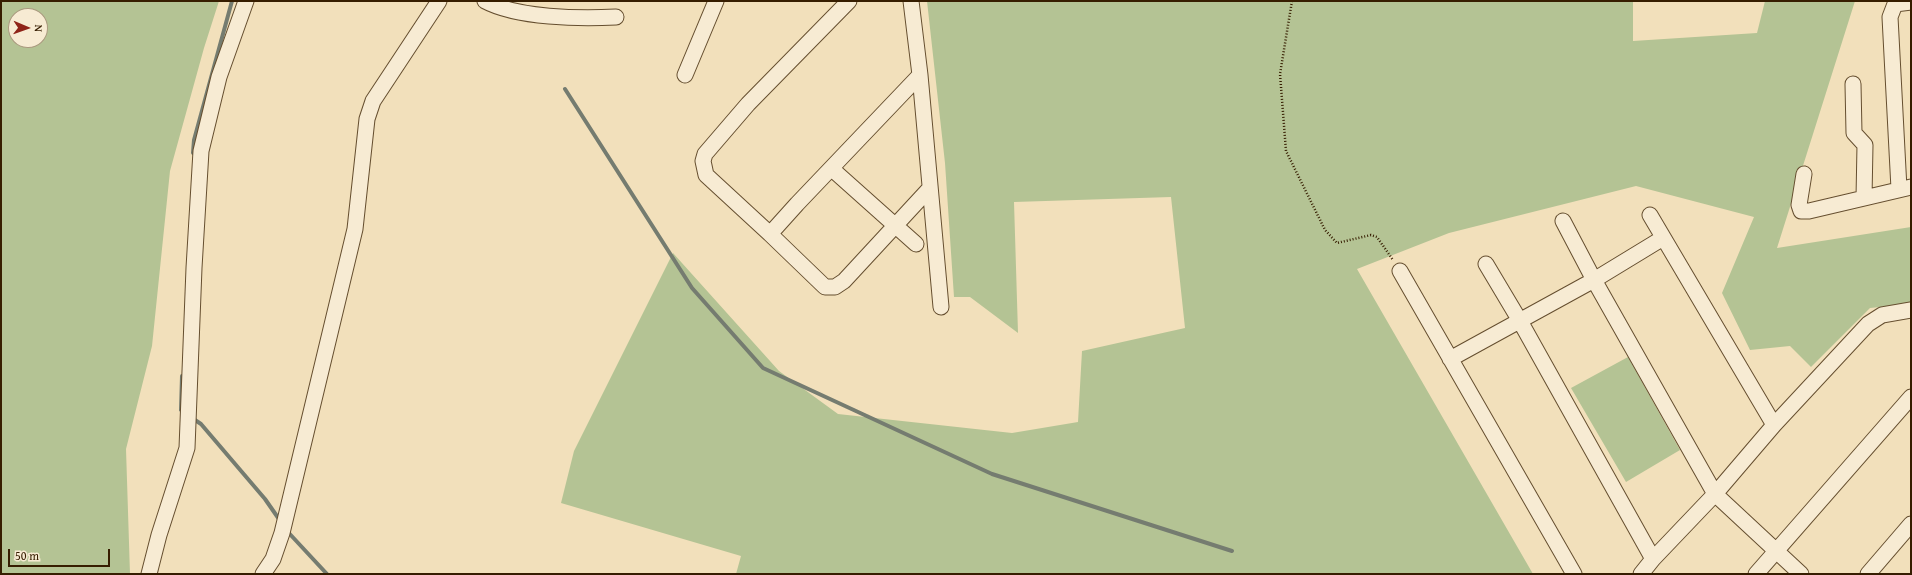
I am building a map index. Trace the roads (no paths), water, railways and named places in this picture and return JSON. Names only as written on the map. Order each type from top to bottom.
[{"type":"street","points":[[150,574],[159,535],[188,448],[194,268],[201,151],[219,77],[246,1]]},
{"type":"street","points":[[485,1],[513,10],[544,15],[593,18],[616,17]]},
{"type":"street","points":[[685,75],[716,1]]},
{"type":"street","points":[[850,1],[748,104],[705,154],[704,161],[706,175],[825,287],[831,288],[844,281],[930,188]]},
{"type":"street","points":[[911,1],[920,75],[941,307]]},
{"type":"street","points":[[263,574],[273,559],[282,533],[355,229],[367,119],[373,101],[434,2]]},
{"type":"street","points":[[1804,174],[1799,205],[1801,211],[1809,211],[1905,188],[1890,17],[1895,4],[1911,2]]},
{"type":"street","points":[[770,234],[920,75]]},
{"type":"street","points":[[1852,84],[1854,133],[1865,145],[1864,198]]},
{"type":"street","points":[[832,169],[916,244]]},
{"type":"street","points":[[1650,215],[1774,425]]},
{"type":"street","points":[[1563,221],[1594,280],[1715,494],[1801,574]]},
{"type":"street","points":[[1450,359],[1594,280],[1663,238]]},
{"type":"street","points":[[1486,264],[1520,321],[1653,559]]},
{"type":"street","points":[[1400,271],[1574,574]]},
{"type":"street","points":[[1641,574],[1653,559],[1715,494],[1774,425],[1868,324],[1882,315],[1911,310]]},
{"type":"street","points":[[1756,574],[1911,397]]},
{"type":"street","points":[[1868,574],[1911,524]]},
{"type":"waterway","points":[[193,153],[194,140],[232,1]]},
{"type":"waterway","points":[[565,89],[692,288],[763,368],[992,474],[1232,551]]},
{"type":"waterway","points":[[182,376],[181,410],[185,413]]},
{"type":"waterway","points":[[192,418],[201,424],[265,499],[281,522]]},
{"type":"waterway","points":[[287,531],[327,574]]}]
